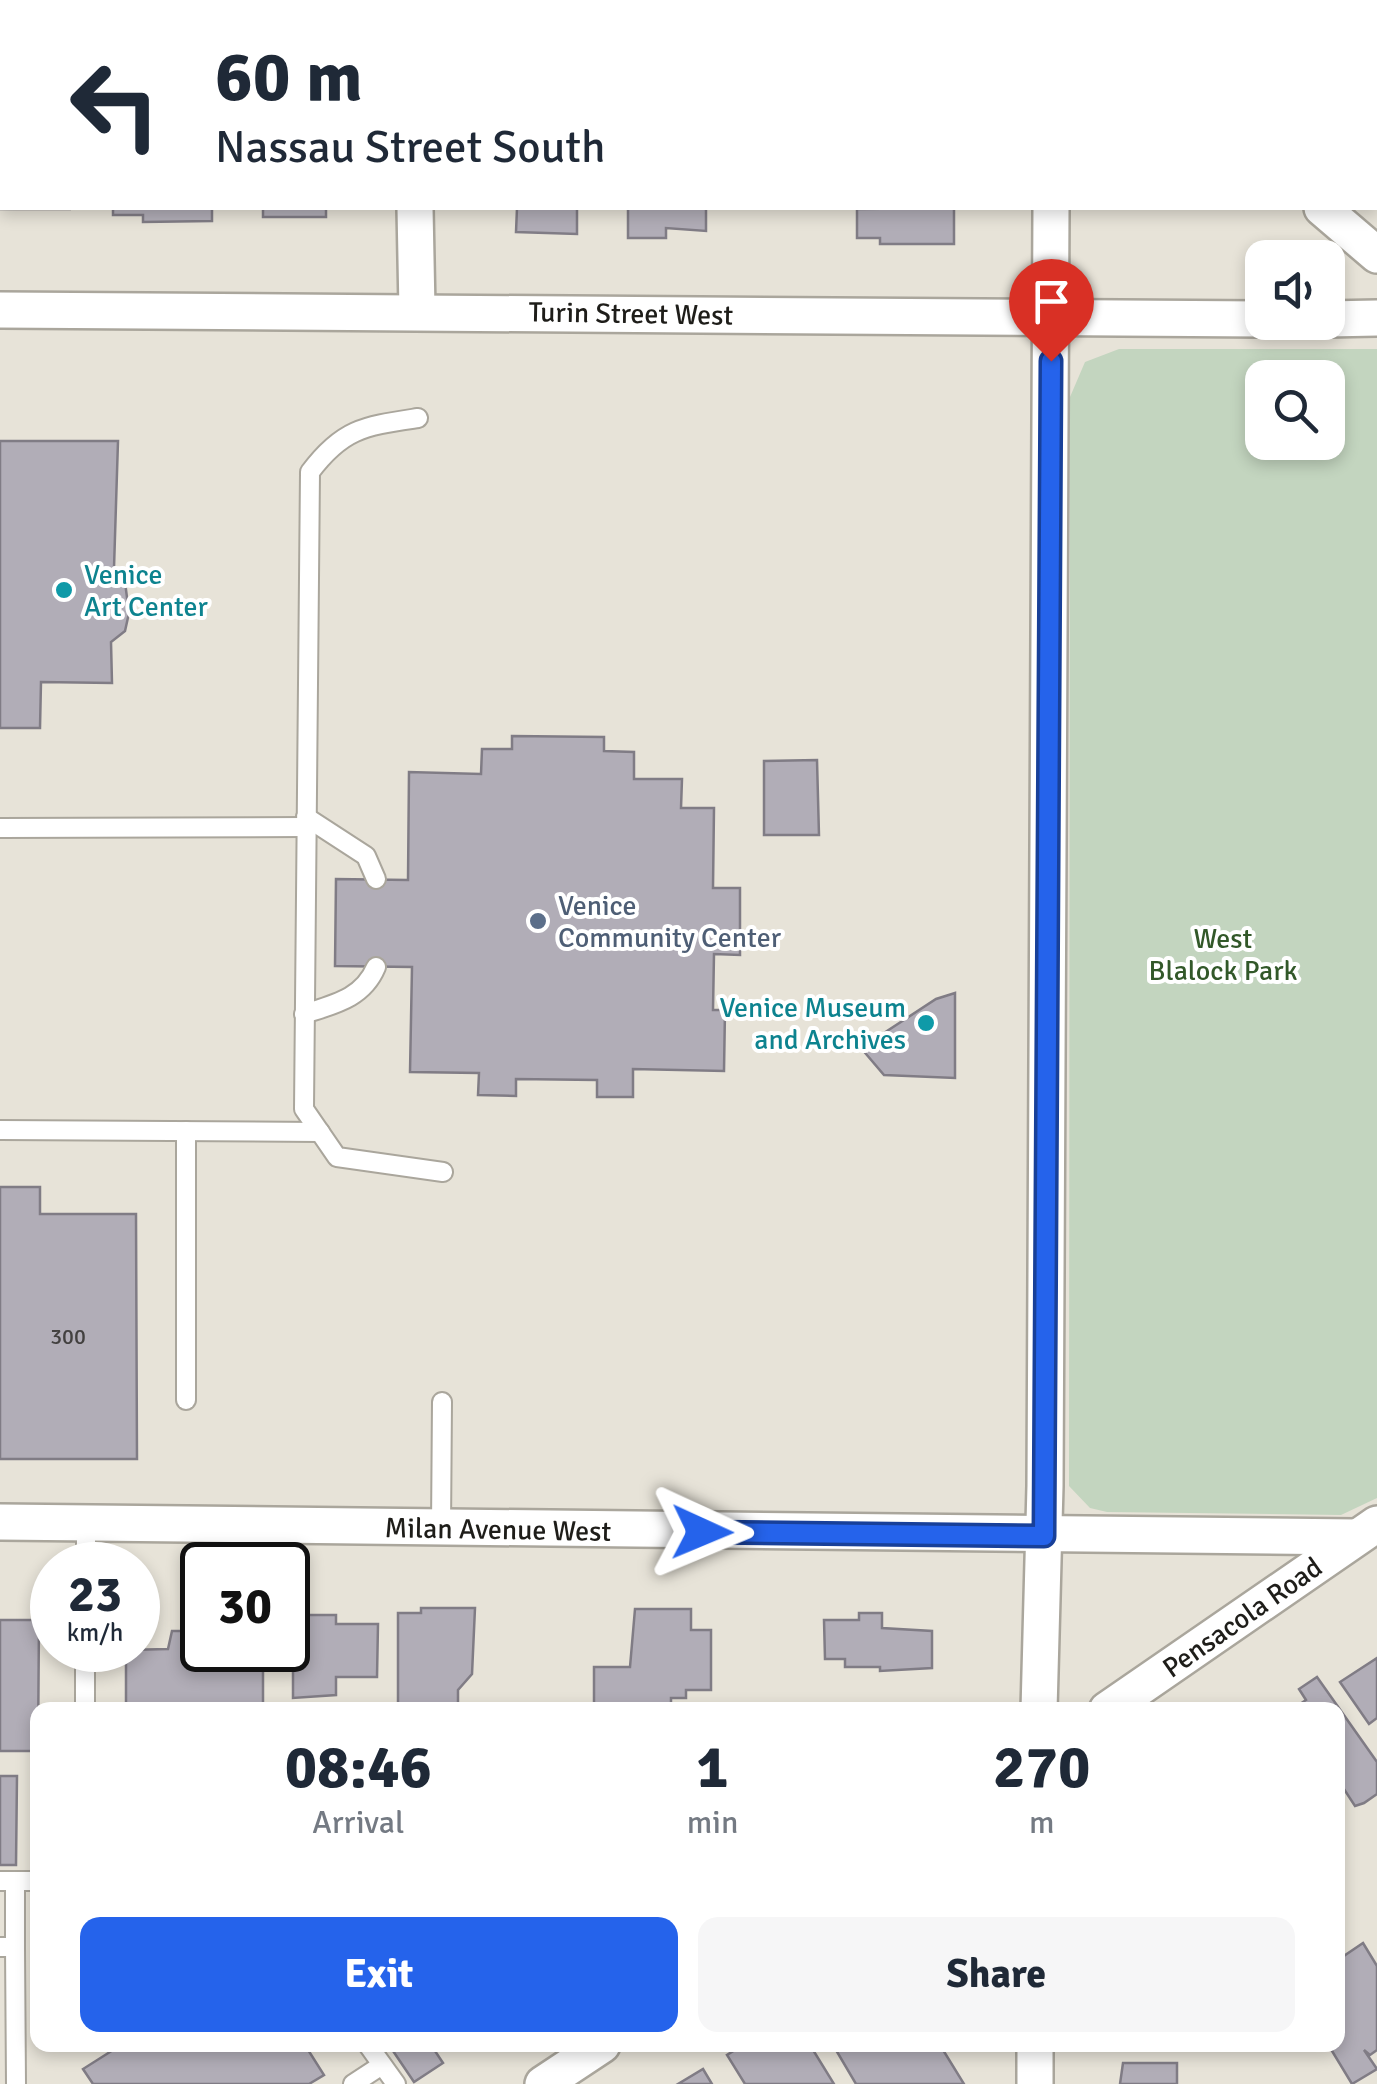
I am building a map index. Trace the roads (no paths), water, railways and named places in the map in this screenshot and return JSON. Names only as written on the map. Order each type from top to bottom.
[{"type":"street","points":[[414,210],[416,310]]},
{"type":"street","points":[[1039,1702],[1044,1536],[1050,210]]},
{"type":"street","points":[[1324,210],[1377,255]]},
{"type":"street","name":"Turin Street West","points":[[0,310],[416,310],[1051,320],[1245,319]]},
{"type":"street","points":[[1345,318],[1377,318]]},
{"type":"street","name":"Milan Avenue West","points":[[0,1522],[1044,1536],[1367,1530]]},
{"type":"street","name":"Pensacola Road","points":[[1119,1702],[1367,1530]]},
{"type":"street","points":[[543,2084],[591,2052]]},
{"type":"street","points":[[1035,2052],[1035,2084]]},
{"type":"lane","points":[[418,418],[365,426],[334,441],[310,472],[304,1109],[337,1157],[443,1172]]},
{"type":"lane","points":[[0,828],[306,822],[366,856],[376,880]]},
{"type":"lane","points":[[304,1014],[356,994],[368,984],[376,967]]},
{"type":"lane","points":[[0,1130],[320,1132]]},
{"type":"lane","points":[[186,1131],[186,1400]]},
{"type":"lane","points":[[440,1528],[442,1402]]},
{"type":"lane","points":[[86,1523],[86,1542]]},
{"type":"lane","points":[[85,1672],[85,1702]]},
{"type":"lane","points":[[7,1882],[16,2084]]},
{"type":"lane","points":[[373,2052],[396,2084]]},
{"type":"lane","points":[[353,2084],[382,2065]]},
{"type":"place","name":"Venice Art Center","points":[[64,590]]},
{"type":"place","name":"Venice Community Center","points":[[538,921]]},
{"type":"place","name":"Venice Museum and Archives","points":[[926,1023]]},
{"type":"park label","name":"West Blalock Park","points":[[1223,954]]}]
